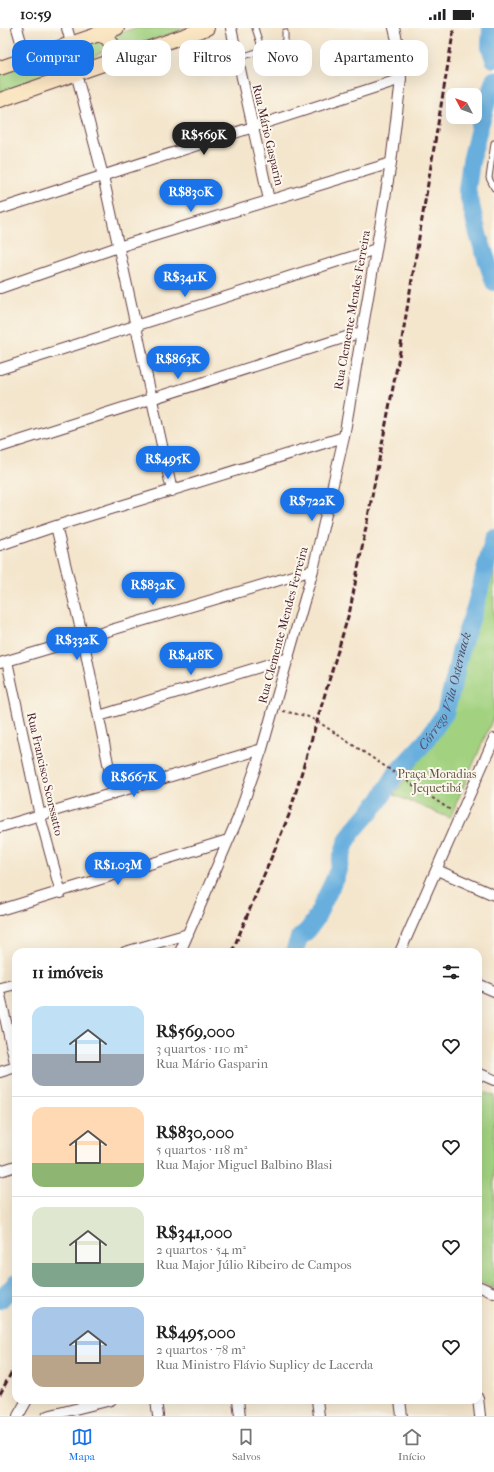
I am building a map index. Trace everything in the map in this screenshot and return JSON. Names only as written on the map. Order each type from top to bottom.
[{"type":"main road","points":[[80,40],[117,28]]},
{"type":"main road","points":[[171,40],[207,28]]},
{"type":"main road","points":[[97,34],[106,37],[109,40]]},
{"type":"main road","points":[[0,68],[12,64]]},
{"type":"main road","points":[[0,100],[68,76]]},
{"type":"street","points":[[17,28],[20,40]]},
{"type":"street","points":[[67,28],[70,40]]},
{"type":"street","name":"Rua Mário Gasparin","points":[[231,28],[234,40]]},
{"type":"street","name":"Rua Clemente Mendes Ferreira","points":[[182,948],[228,840],[262,749],[313,570],[344,438],[391,163],[400,80],[399,48],[394,28]]},
{"type":"street","points":[[77,76],[103,176],[172,491]]},
{"type":"street","name":"Rua Mário Gasparin","points":[[242,76],[269,200]]},
{"type":"street","points":[[0,209],[400,80]]},
{"type":"street","points":[[0,288],[118,247],[391,163]]},
{"type":"street","points":[[0,369],[376,249]]},
{"type":"street","points":[[0,447],[152,400],[362,332]]},
{"type":"street","points":[[0,545],[56,526],[344,438]]},
{"type":"street","points":[[56,526],[83,638],[114,792]]},
{"type":"street","points":[[3,662],[313,570]]},
{"type":"street","points":[[99,716],[289,658]]},
{"type":"street","name":"Rua Francisco Scorssatto","points":[[3,662],[40,816],[61,893]]},
{"type":"street","points":[[402,948],[438,870],[460,816],[490,762],[494,740]]},
{"type":"street","points":[[0,827],[262,749]]},
{"type":"street","points":[[0,910],[61,893],[228,840]]},
{"type":"street","points":[[438,870],[494,895]]},
{"type":"street","points":[[139,948],[188,934]]},
{"type":"street","points":[[0,988],[12,985]]},
{"type":"street","points":[[482,986],[494,991]]},
{"type":"street","points":[[0,996],[12,1049]]},
{"type":"street","points":[[0,1072],[12,1068]]},
{"type":"street","points":[[482,1075],[494,1080]]},
{"type":"street","points":[[0,1171],[12,1167]]},
{"type":"street","points":[[482,1288],[494,1293]]},
{"type":"street","points":[[18,1416],[25,1404]]},
{"type":"street","points":[[47,1416],[79,1413],[101,1404]]},
{"type":"street","points":[[156,1404],[158,1416]]},
{"type":"street","points":[[238,1404],[240,1416]]},
{"type":"street","points":[[318,1404],[319,1416]]},
{"type":"street","points":[[400,1404],[402,1416]]},
{"type":"street","points":[[479,1404],[480,1416]]},
{"type":"lane","points":[[255,28],[259,40]]},
{"type":"lane","points":[[285,32],[285,40]]},
{"type":"lane","points":[[494,143],[489,178],[494,188]]},
{"type":"path","points":[[274,709],[306,716],[317,721],[405,781],[460,816]]},
{"type":"green space","points":[[135,28],[188,28],[153,40],[115,40],[114,35]]},
{"type":"green space","points":[[102,41],[102,51],[94,56],[94,42]]},
{"type":"green space","points":[[12,70],[12,76],[51,76],[0,93],[0,74]]},
{"type":"green space","name":"Praça Moradias Jequetibá","points":[[494,560],[494,716],[450,818],[394,795],[451,715],[468,644]]},
{"type":"green space","points":[[482,1092],[494,1096],[494,1289],[482,1283]]},
{"type":"waterway","name":"Córrego Vila Osternack","points":[[491,28],[490,47],[494,59]]},
{"type":"waterway","name":"Córrego Vila Osternack","points":[[494,80],[479,128],[471,161],[467,190],[478,234],[494,282]]},
{"type":"waterway","name":"Córrego Vila Osternack","points":[[295,948],[299,938],[308,930],[315,920],[336,876],[346,843],[353,831],[379,801],[398,771],[425,742],[445,713],[461,648],[475,608],[494,537]]},
{"type":"waterway","name":"Córrego Vila Osternack","points":[[0,1300],[12,1287]]},
{"type":"railway","points":[[234,948],[289,815],[350,610],[400,351],[454,28]]},
{"type":"railway","points":[[0,1394],[12,1372]]}]
